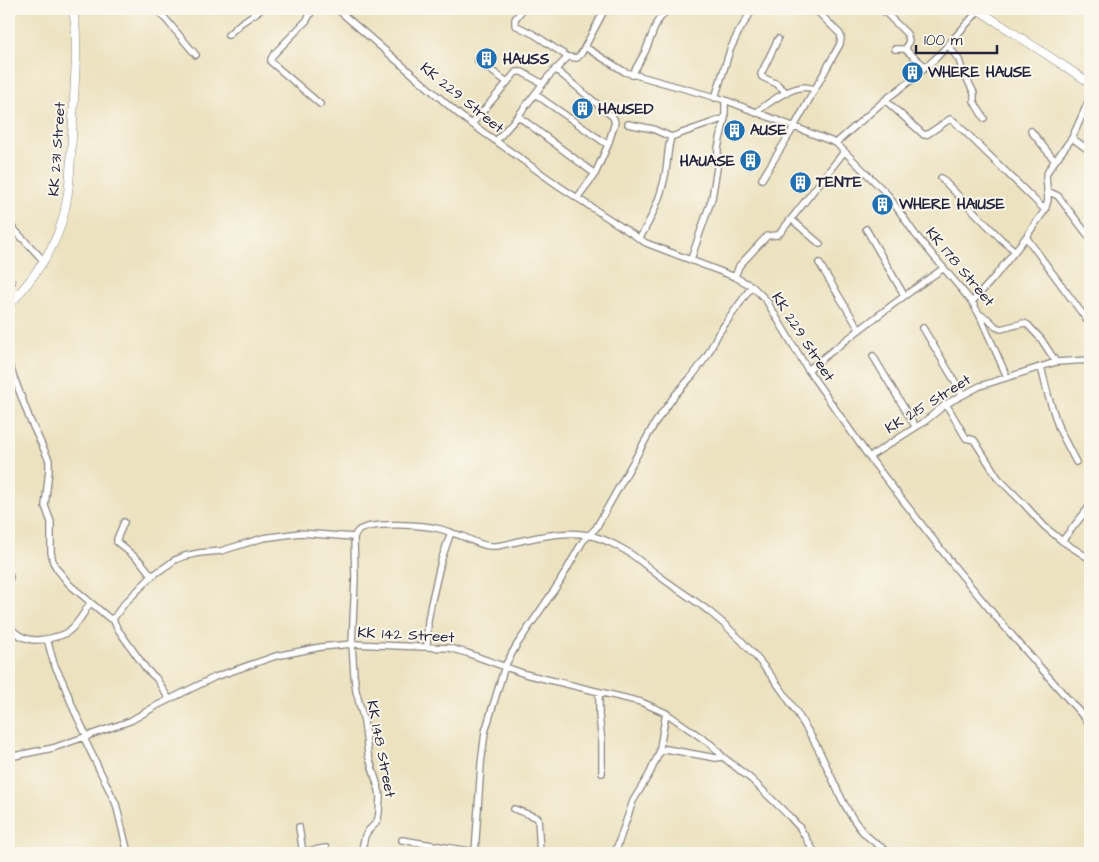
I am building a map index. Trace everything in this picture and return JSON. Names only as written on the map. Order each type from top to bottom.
[{"type":"main road","name":"KK 231 Street","points":[[9,306],[44,261],[58,232],[65,209],[69,190],[75,87],[76,42],[72,9]]},
{"type":"main road","points":[[979,9],[1090,83]]},
{"type":"street","points":[[155,9],[196,55]]},
{"type":"street","points":[[228,35],[241,23],[262,9]]},
{"type":"street","points":[[313,9],[307,20],[274,54],[271,62],[320,104]]},
{"type":"street","name":"KK 229 Street","points":[[337,9],[462,118],[577,198],[646,244],[735,277],[752,286],[766,300],[808,370],[869,457],[991,610],[1090,724]]},
{"type":"street","points":[[523,9],[515,19],[515,25],[535,35],[568,58],[577,58],[581,54],[605,9]]},
{"type":"street","points":[[632,75],[645,52],[656,22],[668,9]]},
{"type":"street","points":[[715,98],[730,50],[753,9]]},
{"type":"street","points":[[762,179],[794,127],[840,44],[840,34],[815,9]]},
{"type":"street","points":[[882,9],[907,34],[909,40],[906,49]]},
{"type":"street","points":[[836,143],[926,67],[979,9]]},
{"type":"street","points":[[778,39],[761,74],[762,77],[777,84],[787,93]]},
{"type":"street","points":[[948,45],[959,60],[974,93],[976,105],[984,118]]},
{"type":"street","name":"KK 178 Street","points":[[585,48],[632,75],[725,100],[836,143],[888,195],[916,234],[972,302],[979,314],[1001,329],[1024,323],[1028,324],[1041,339],[1056,362]]},
{"type":"street","points":[[895,49],[906,49]]},
{"type":"street","points":[[906,49],[926,67]]},
{"type":"street","points":[[496,141],[555,69],[568,58]]},
{"type":"street","points":[[478,61],[507,82]]},
{"type":"street","points":[[555,69],[613,117],[615,122],[608,145],[595,174],[577,198]]},
{"type":"street","points":[[472,124],[516,72],[519,71],[543,84]]},
{"type":"street","points":[[756,113],[765,105],[798,88],[815,89]]},
{"type":"street","points":[[535,94],[608,145]]},
{"type":"street","points":[[972,302],[992,280],[1045,210],[1048,200],[1046,176],[1072,138],[1090,98]]},
{"type":"street","points":[[691,260],[712,198],[718,148],[725,118],[725,100]]},
{"type":"street","points":[[885,100],[924,135],[950,119],[954,121],[1045,210]]},
{"type":"street","points":[[518,116],[595,174]]},
{"type":"street","points":[[628,124],[653,129],[672,137],[725,118]]},
{"type":"street","points":[[1031,131],[1055,161]]},
{"type":"street","points":[[639,239],[652,215],[666,176],[667,156],[672,137]]},
{"type":"street","points":[[1072,138],[1090,151]]},
{"type":"street","points":[[735,277],[740,266],[767,236],[780,233],[844,152]]},
{"type":"street","points":[[941,178],[1015,251]]},
{"type":"street","points":[[1047,191],[1058,196],[1090,238]]},
{"type":"street","points":[[791,219],[820,244]]},
{"type":"street","points":[[9,224],[44,261]]},
{"type":"street","points":[[866,229],[904,295]]},
{"type":"street","points":[[1026,237],[1090,324]]},
{"type":"street","points":[[819,263],[859,329]]},
{"type":"street","points":[[808,370],[904,295],[944,268]]},
{"type":"street","points":[[9,279],[12,282],[9,285]]},
{"type":"street","points":[[402,840],[475,853],[485,732],[506,666],[516,646],[559,583],[577,551],[588,535],[596,528],[656,423],[675,395],[707,356],[718,334],[752,286]]},
{"type":"street","points":[[979,314],[1007,377]]},
{"type":"street","points":[[924,328],[963,395]]},
{"type":"street","points":[[873,356],[915,426]]},
{"type":"street","name":"KK 215 Street","points":[[869,457],[924,422],[946,404],[980,386],[1056,362],[1090,360]]},
{"type":"street","points":[[9,364],[30,420],[49,460],[45,506],[51,522],[53,562],[70,585],[90,603],[113,619],[117,628],[126,638],[147,670],[156,678],[169,699]]},
{"type":"street","points":[[1042,367],[1048,395],[1059,429],[1076,462]]},
{"type":"street","points":[[946,404],[966,438],[974,440],[998,478],[1044,526],[1062,541],[1090,559]]},
{"type":"street","points":[[1062,541],[1090,506]]},
{"type":"street","points":[[124,522],[117,542],[141,562],[152,576]]},
{"type":"street","points":[[113,619],[124,604],[152,576],[175,560],[199,553],[221,551],[263,538],[300,533],[354,537],[359,530],[382,525],[413,525],[439,529],[480,544],[491,546],[566,534],[588,535],[636,556],[662,578],[713,614],[738,637],[786,694],[818,748],[835,786],[858,825],[867,836],[890,853]]},
{"type":"street","points":[[427,647],[428,620],[431,604],[440,561],[451,532]]},
{"type":"street","name":"KK 148 Street","points":[[354,537],[355,579],[352,644],[354,675],[364,721],[368,754],[380,796],[378,819],[365,836],[361,853]]},
{"type":"street","points":[[9,574],[9,580]]},
{"type":"street","points":[[9,626],[12,630],[29,640],[47,639],[68,633],[77,624],[90,603]]},
{"type":"street","points":[[47,639],[54,664],[116,804],[128,853]]},
{"type":"street","name":"KK 142 Street","points":[[9,757],[53,748],[130,721],[169,699],[215,677],[276,656],[321,647],[352,644],[449,648],[506,666],[524,674],[641,702],[666,713],[712,745],[751,779],[790,816],[800,828],[815,853]]},
{"type":"street","points":[[599,692],[602,773]]},
{"type":"street","points":[[615,853],[633,801],[650,773],[659,753],[666,713]]},
{"type":"street","points":[[659,753],[666,749],[716,758],[724,757]]},
{"type":"street","points":[[514,809],[538,818],[540,853]]},
{"type":"street","points":[[299,827],[303,853],[326,848]]},
{"type":"place","name":"HAUSS","points":[[487,59]]},
{"type":"place","name":"WHERE HAUSE","points":[[912,72]]},
{"type":"place","name":"HAUSED","points":[[582,109]]},
{"type":"place","name":"AUSE","points":[[734,130]]},
{"type":"place","name":"HAUASE","points":[[751,161]]},
{"type":"place","name":"TENTE","points":[[800,182]]},
{"type":"place","name":"WHERE HAIUSE","points":[[883,204]]}]
